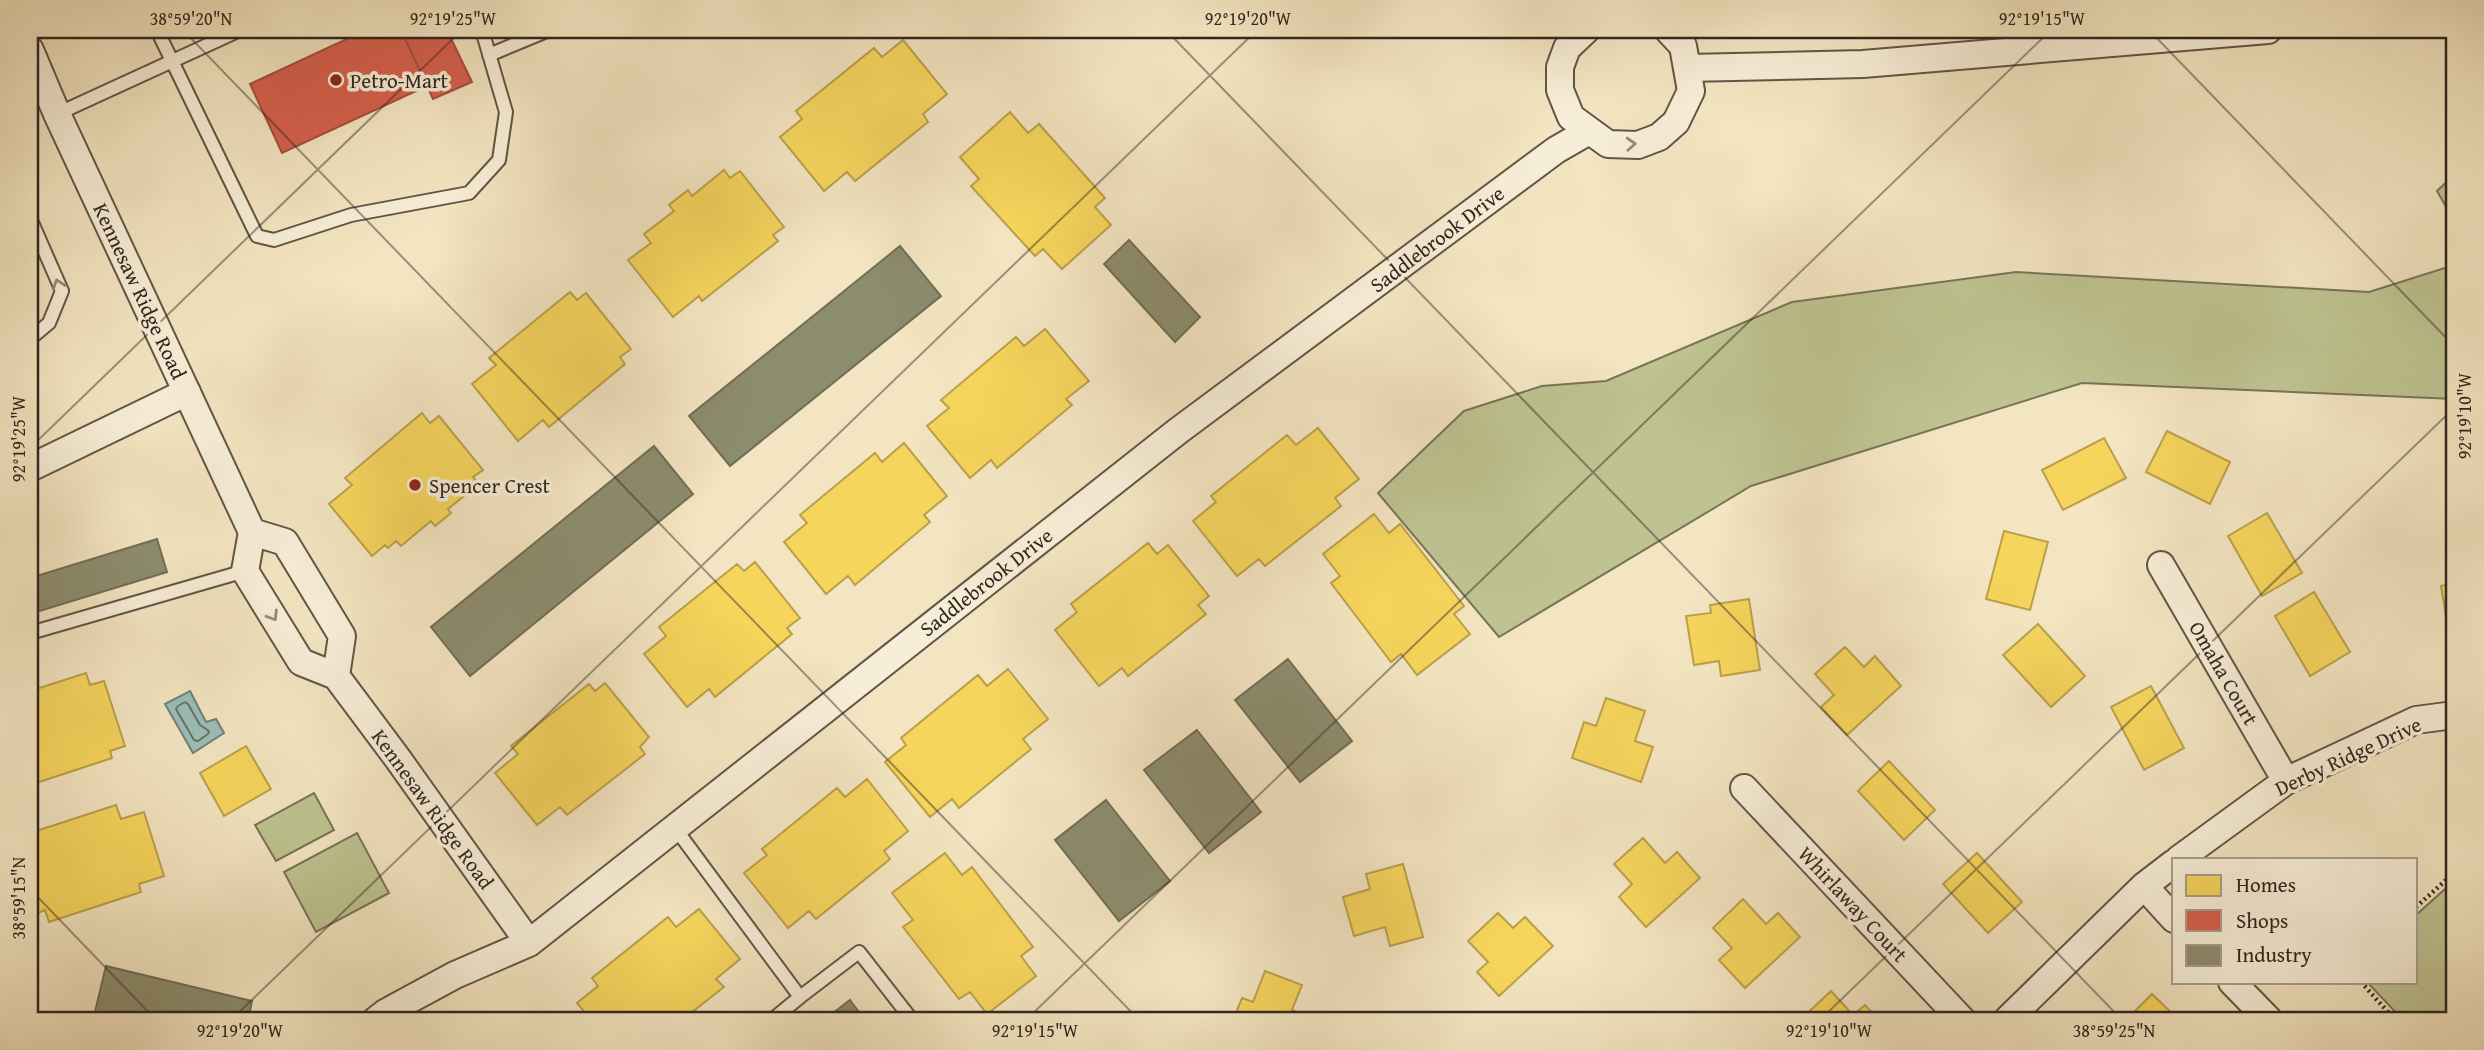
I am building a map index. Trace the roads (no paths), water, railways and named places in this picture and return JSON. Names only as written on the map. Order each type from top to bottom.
[{"type":"street","points":[[1584,31],[1567,48],[1560,67],[1560,90],[1571,117],[1608,144],[1638,145],[1659,137],[1676,122],[1691,91],[1683,46],[1668,30]]},
{"type":"street","points":[[1687,68],[1863,64],[2268,30]]},
{"type":"street","name":"Kennesaw Ridge Road","points":[[30,50],[57,114],[252,532]]},
{"type":"street","name":"Saddlebrook Drive","points":[[376,1020],[455,975],[529,943],[1178,431],[1556,150],[1589,131]]},
{"type":"street","points":[[30,468],[187,392]]},
{"type":"street","points":[[252,532],[285,542],[342,636],[337,676],[301,662],[245,571],[252,532]]},
{"type":"street","name":"Omaha Court","points":[[2161,565],[2286,781]]},
{"type":"street","name":"Kennesaw Ridge Road","points":[[337,676],[529,943]]},
{"type":"street","name":"Derby Ridge Drive","points":[[2180,858],[2286,781],[2416,720],[2454,715]]},
{"type":"street","name":"Whirlaway Court","points":[[1744,788],[1962,1020]]},
{"type":"street","points":[[2007,1020],[2144,886],[2172,865]]},
{"type":"street","points":[[2144,886],[2172,917]]},
{"type":"street","points":[[2234,984],[2269,1020]]},
{"type":"lane","points":[[157,30],[257,236],[274,240],[351,215],[469,193],[499,159],[506,112],[482,30]]},
{"type":"lane","points":[[57,114],[173,62],[218,34],[240,30]]},
{"type":"lane","points":[[489,55],[549,30]]},
{"type":"lane","points":[[30,218],[62,291],[49,323],[30,339]]},
{"type":"lane","points":[[30,634],[245,571]]},
{"type":"lane","points":[[674,828],[800,997]]},
{"type":"lane","points":[[772,1020],[859,952],[912,1020]]},
{"type":"water","points":[[190,691],[206,722],[216,719],[224,733],[193,753],[165,704]]},
{"type":"place","name":"Petro-Mart","points":[[336,80]]},
{"type":"place","name":"Spencer Crest","points":[[415,485]]}]
